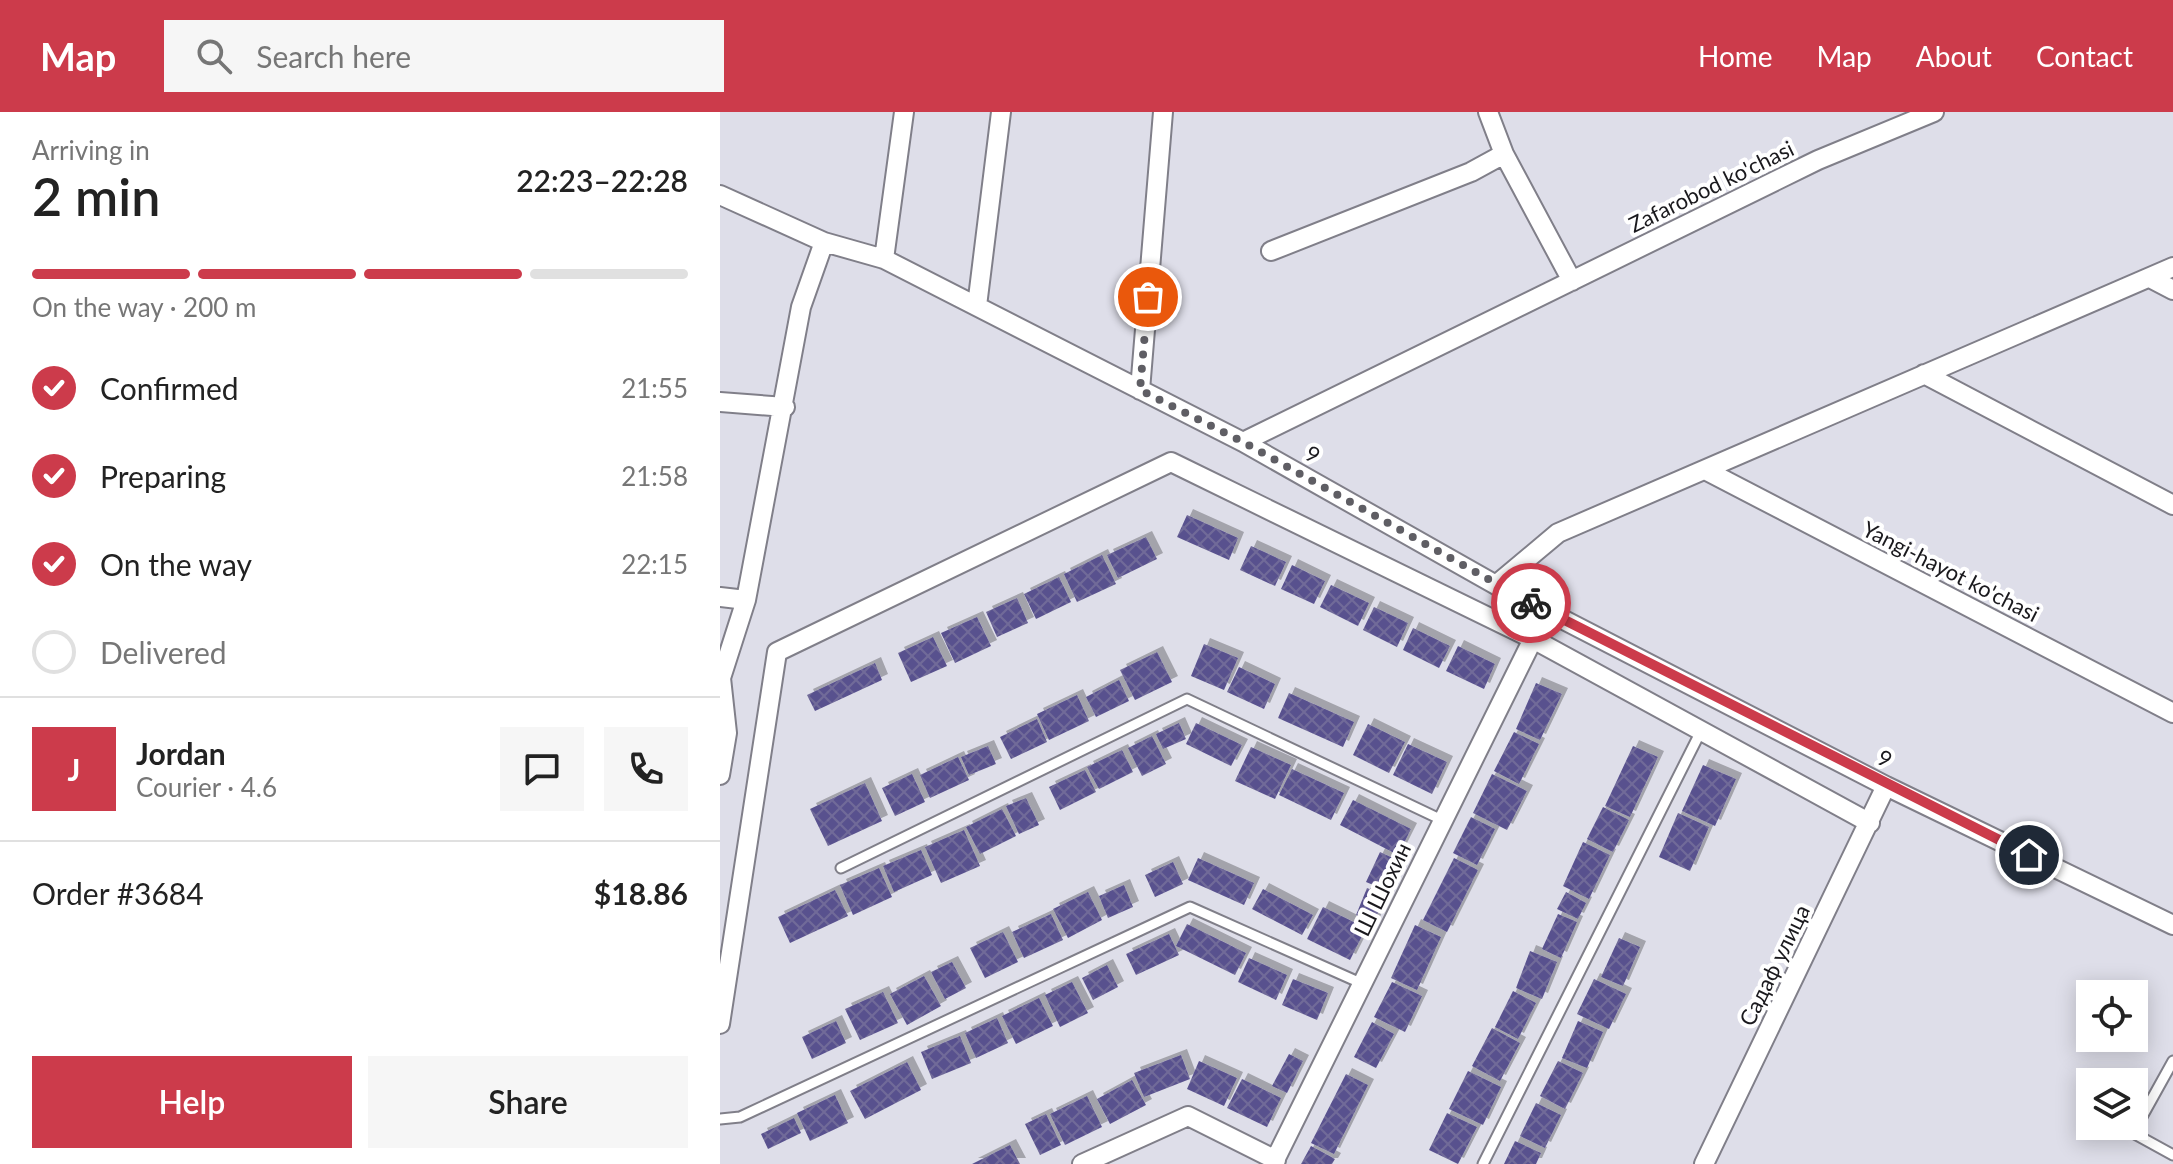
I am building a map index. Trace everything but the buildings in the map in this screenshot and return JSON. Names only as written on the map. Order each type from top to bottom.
[{"type":"street","points":[[884,259],[904,112]]},
{"type":"street","points":[[977,306],[1001,112]]},
{"type":"street","points":[[1140,390],[1163,112]]},
{"type":"street","points":[[1488,112],[1504,154],[1572,281]]},
{"type":"street","name":"Zafarobod ko'chasi","points":[[1243,442],[1818,160],[1934,112]]},
{"type":"street","points":[[1271,251],[1471,172],[1504,154]]},
{"type":"street","name":"9","points":[[720,195],[824,242],[884,259],[1243,442],[1496,585],[1886,786],[2173,925]]},
{"type":"street","points":[[720,775],[727,733],[721,678],[746,600],[785,407],[801,307],[824,242]]},
{"type":"street","points":[[1496,585],[1558,533],[2173,267]]},
{"type":"street","points":[[2150,278],[2173,290]]},
{"type":"street","points":[[1924,374],[2173,505]]},
{"type":"street","points":[[720,402],[785,407]]},
{"type":"street","points":[[720,1024],[745,879],[777,652],[1171,462],[1533,639],[1870,823]]},
{"type":"street","name":"Yangi-hayot ko'chasi","points":[[1707,471],[2173,713]]},
{"type":"street","points":[[720,597],[746,600]]},
{"type":"street","name":"Ш Шохин","points":[[1082,1164],[1188,1116],[1275,1162],[1533,639]]},
{"type":"street","name":"Садаф улица","points":[[1704,1164],[1886,786]]},
{"type":"lane","points":[[841,868],[1187,699],[1442,820]]},
{"type":"lane","points":[[1483,1164],[1702,729]]},
{"type":"lane","points":[[720,1119],[740,1117],[1190,907],[1363,984]]},
{"type":"lane","points":[[2173,1061],[2133,1133],[2173,1155]]},
{"type":"way so far","points":[[1148,297],[1140,390],[1243,442],[1531,603]]},
{"type":"route","points":[[1531,603],[1886,786],[2029,855]]}]
